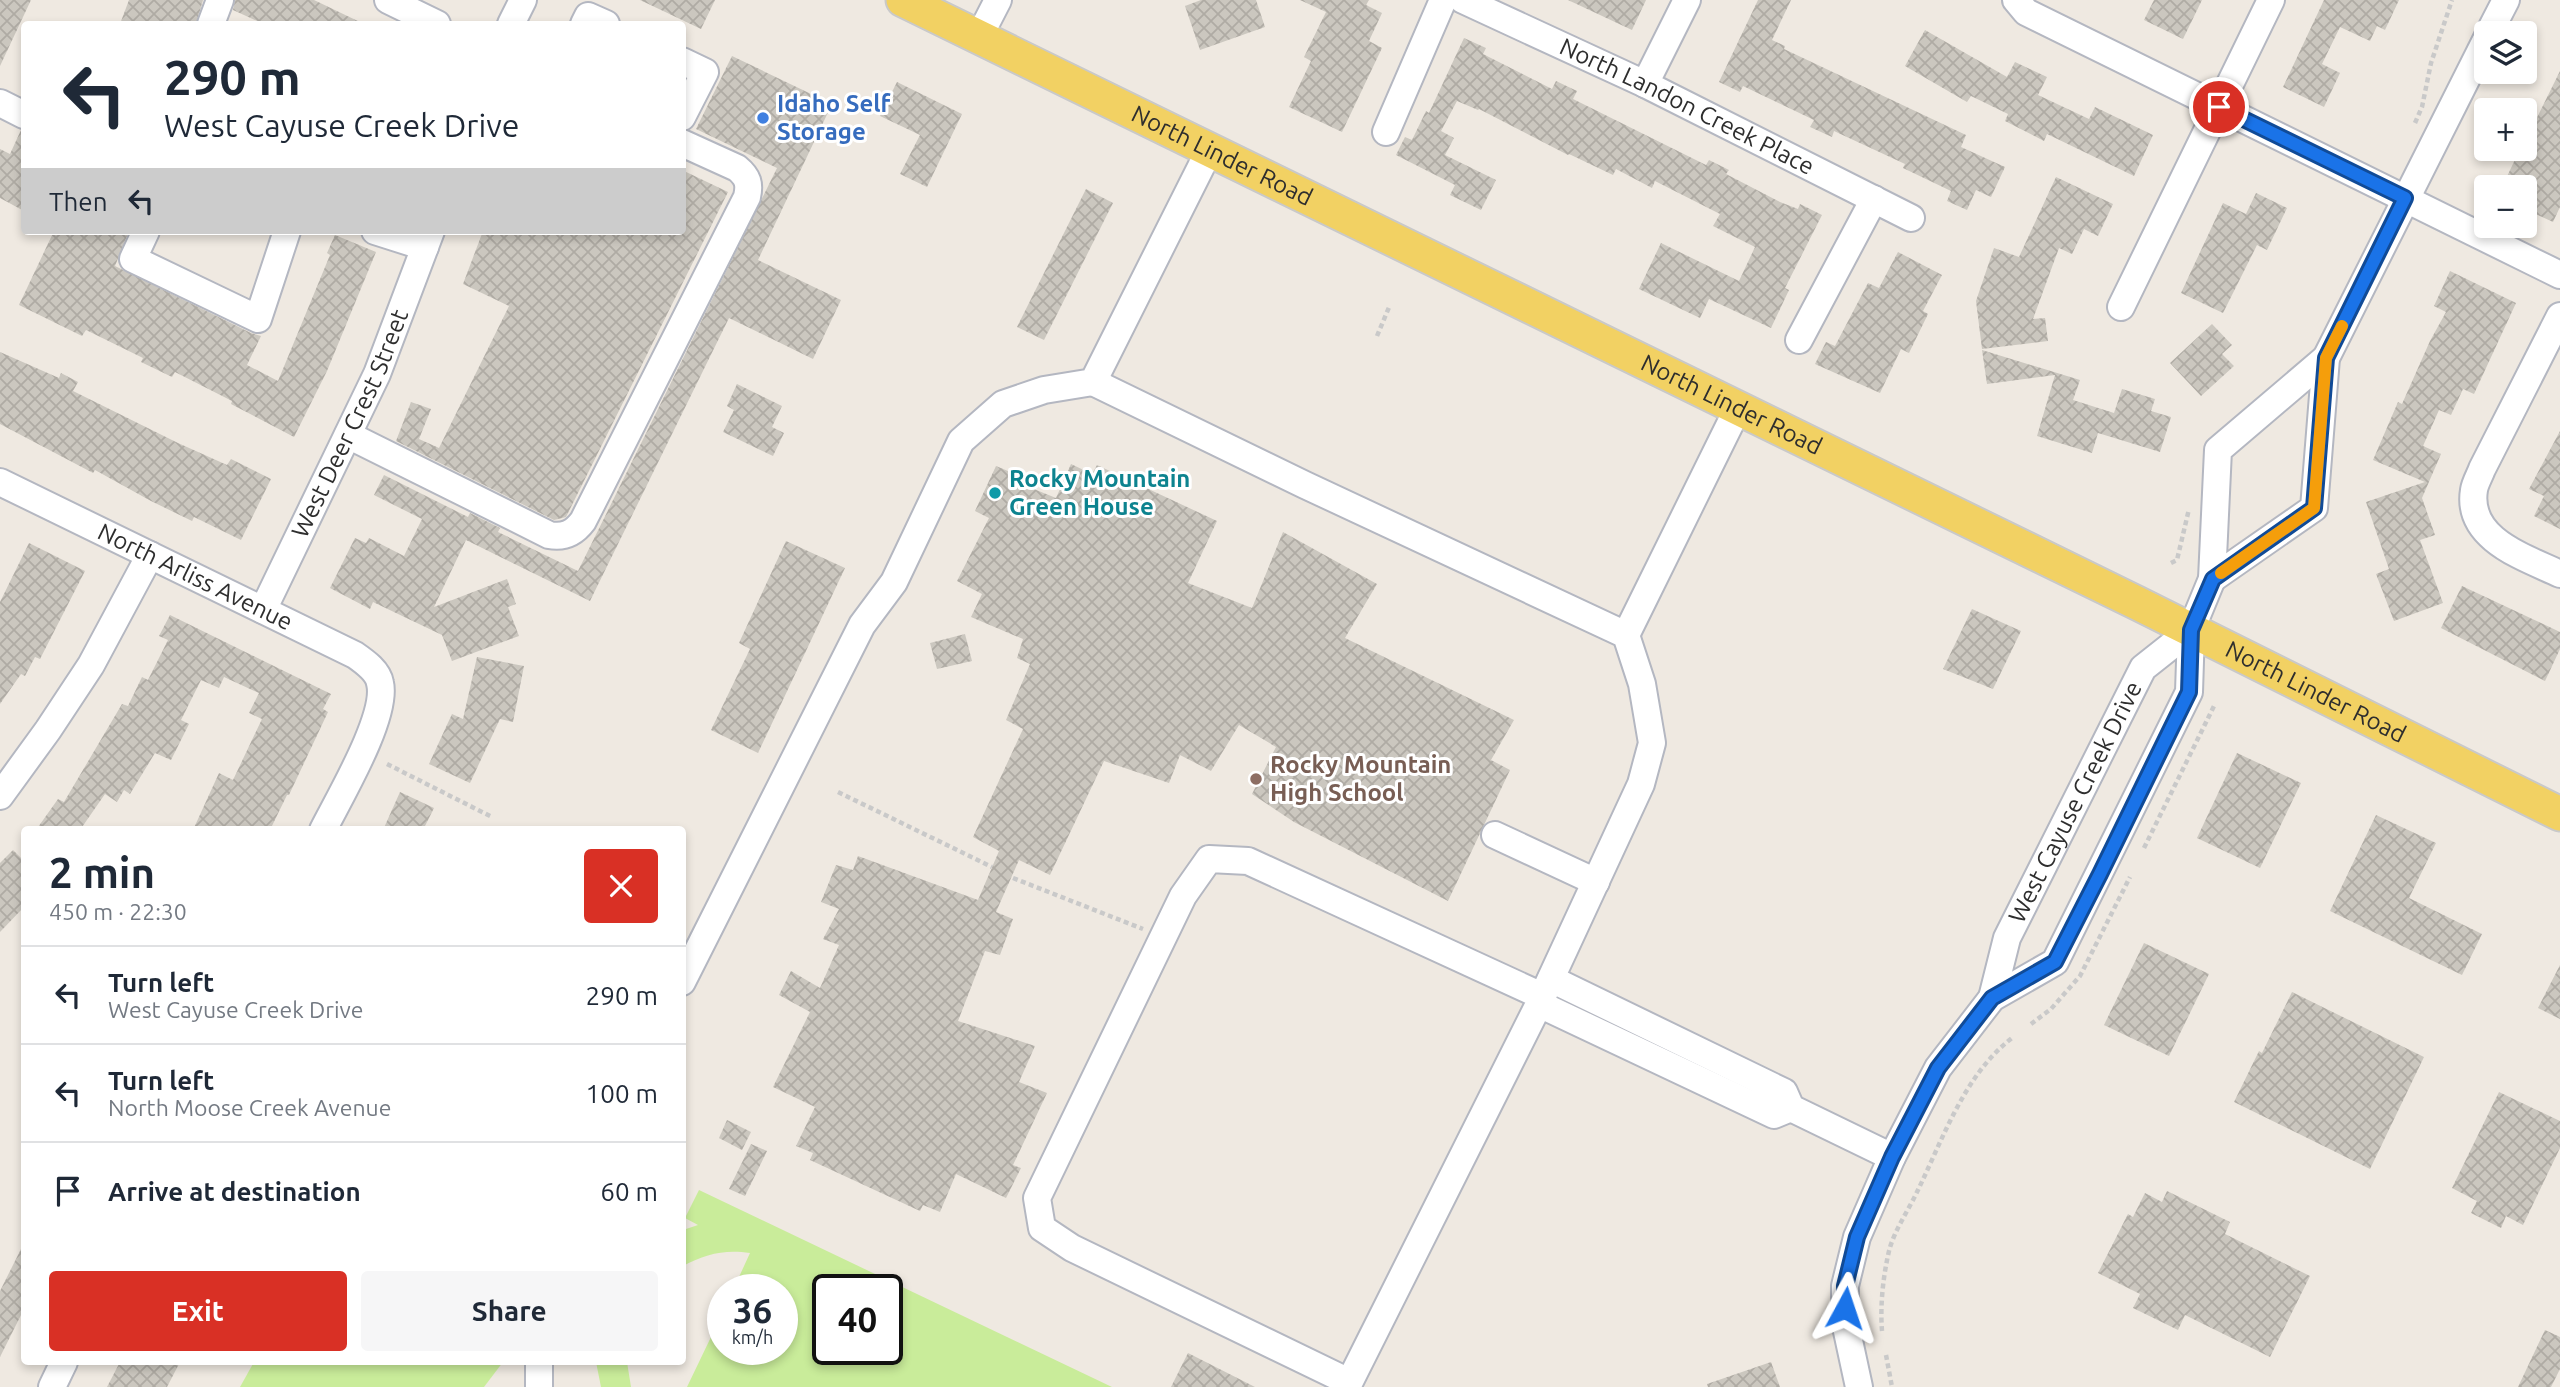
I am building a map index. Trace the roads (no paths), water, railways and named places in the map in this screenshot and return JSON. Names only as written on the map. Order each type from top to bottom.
[{"type":"main road","name":"North Linder Road","points":[[903,0],[943,9],[979,37],[2191,630],[2560,814]]},
{"type":"street","points":[[212,21],[220,0]]},
{"type":"street","points":[[388,0],[431,21]]},
{"type":"street","points":[[512,21],[523,0]]},
{"type":"street","points":[[979,37],[998,0]]},
{"type":"street","points":[[1386,132],[1443,0]]},
{"type":"street","name":"North Landon Creek Place","points":[[1463,0],[1645,84],[1911,218]]},
{"type":"street","points":[[1645,84],[1687,0]]},
{"type":"street","points":[[2016,0],[2026,12],[2560,275]]},
{"type":"street","points":[[2121,307],[2271,0]]},
{"type":"street","name":"West Cayuse Creek Drive","points":[[2495,21],[2506,0]]},
{"type":"street","points":[[586,21],[588,16],[599,21]]},
{"type":"street","name":"West Cayuse Creek Drive","points":[[2213,579],[2314,508],[2326,358],[2474,62]]},
{"type":"street","points":[[686,63],[705,72],[686,109]]},
{"type":"street","points":[[0,103],[21,114]]},
{"type":"street","points":[[348,435],[548,535],[575,532],[747,197],[749,182],[737,168],[686,145]]},
{"type":"street","points":[[1093,382],[1209,151]]},
{"type":"street","points":[[1799,340],[1874,200]]},
{"type":"street","points":[[144,235],[133,259],[258,318],[286,235]]},
{"type":"street","points":[[402,235],[428,239]]},
{"type":"street","name":"West Deer Crest Street","points":[[263,610],[377,374],[428,239]]},
{"type":"street","points":[[2560,316],[2482,469],[2474,490],[2475,516],[2487,535],[2518,555],[2560,574]]},
{"type":"street","name":"West Cayuse Creek Drive","points":[[1859,1387],[1845,1322],[1845,1286],[1857,1237],[1892,1157],[1938,1068],[1992,998],[2055,962],[2189,692],[2191,630],[2213,579],[2218,450],[2326,358]]},
{"type":"street","points":[[686,974],[862,625],[894,582],[961,441],[1003,404],[1044,390],[1093,382],[1305,485],[1626,635]]},
{"type":"street","points":[[1738,408],[1626,635],[1642,684],[1652,743],[1641,784],[1544,993],[1348,1385],[1072,1248],[1042,1228],[1037,1198],[1183,896],[1209,859],[1248,861],[1544,993],[1774,1115],[1791,1108],[1892,1157]]},
{"type":"street","name":"North Arliss Avenue","points":[[0,482],[355,655],[369,666],[380,682],[380,705],[374,726],[325,826]]},
{"type":"street","points":[[0,796],[91,666],[150,555]]},
{"type":"street","name":"West Cayuse Creek Drive","points":[[1992,998],[2007,938],[2143,668],[2191,630]]},
{"type":"street","points":[[1495,835],[1596,882]]},
{"type":"street","points":[[52,1387],[63,1365]]},
{"type":"street","points":[[539,1365],[539,1387]]},
{"type":"place","name":"Idaho Self Storage","points":[[763,118]]},
{"type":"place","name":"Rocky Mountain Green House","points":[[995,493]]},
{"type":"place","name":"Rocky Mountain High School","points":[[1256,779]]}]
